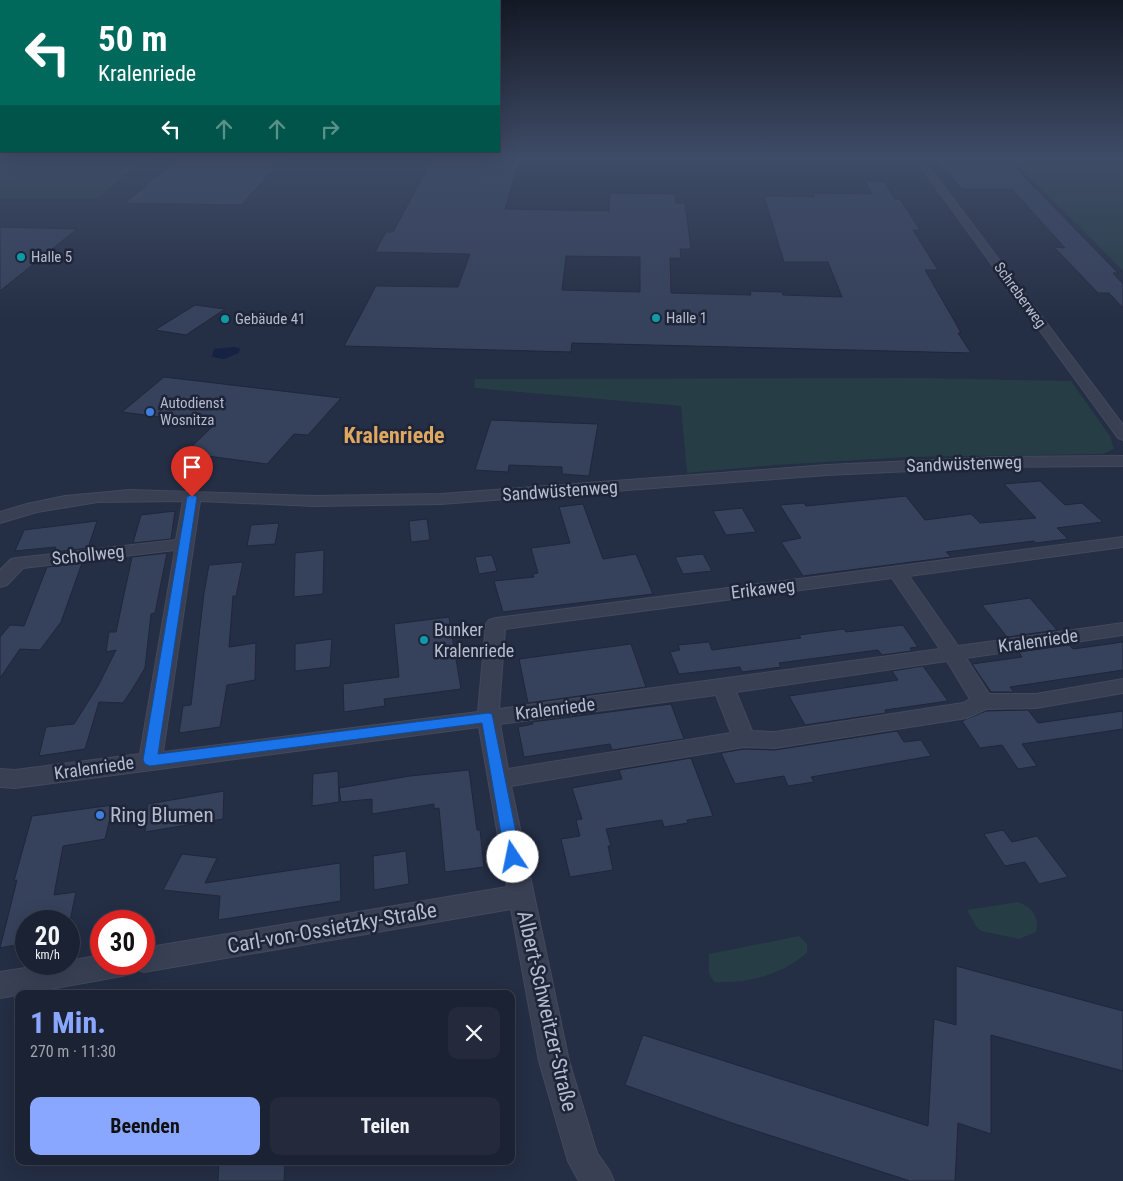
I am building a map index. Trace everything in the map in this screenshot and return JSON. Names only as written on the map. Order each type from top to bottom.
[{"type":"street","name":"Schreberweg","points":[[958,211],[1123,435]]},
{"type":"street","name":"Sandwüstenweg","points":[[0,518],[30,508],[82,497],[117,495],[347,501],[448,499],[827,470],[998,462],[1123,462]]},
{"type":"street","points":[[150,760],[192,497]]},
{"type":"street","name":"Erikaweg","points":[[488,717],[496,624],[1123,542]]},
{"type":"street","name":"Schollweg","points":[[0,581],[18,563],[184,544]]},
{"type":"street","points":[[897,572],[953,653],[960,668],[983,702]]},
{"type":"street","name":"Kralenriede","points":[[0,778],[15,779],[723,686],[1123,629]]},
{"type":"street","points":[[723,686],[744,739]]},
{"type":"street","points":[[498,779],[744,739],[775,740],[968,710],[983,702],[1036,701],[1123,686]]},
{"type":"street","name":"Albert-Schweitzer-Straße","points":[[488,717],[520,896],[554,1061],[584,1161],[598,1181]]},
{"type":"street","name":"Carl-von-Ossietzky-Straße","points":[[155,958],[520,896]]},
{"type":"street","points":[[0,984],[90,969]]},
{"type":"shaded area","points":[[1064,211],[1123,211],[1123,271]]},
{"type":"shaded area","points":[[924,378],[1071,381],[1110,436],[1114,449],[1103,454],[909,457],[776,465],[687,473],[681,406],[474,388],[475,379]]},
{"type":"shaded area","points":[[1018,902],[1034,913],[1037,922],[1036,932],[1019,939],[981,931],[967,910]]},
{"type":"shaded area","points":[[799,936],[807,944],[807,953],[797,961],[775,972],[752,980],[727,982],[714,982],[709,974],[709,954]]},
{"type":"water","points":[[240,348],[239,353],[224,359],[212,357],[214,349]]},
{"type":"building","points":[[404,211],[686,211],[691,249],[680,249],[681,258],[670,258],[671,293],[751,295],[750,291],[782,292],[783,295],[842,297],[828,262],[784,262],[769,211],[908,211],[920,230],[913,230],[938,270],[925,270],[961,333],[958,333],[971,353],[572,343],[571,352],[344,346],[376,286],[458,287],[470,254],[375,252],[386,232],[393,232]],"holes":[[[566,256],[640,257],[640,292],[562,290]]]},
{"type":"building","points":[[1032,211],[1058,211],[1118,273],[1113,273],[1123,284],[1123,308],[1109,293],[1098,293],[1054,247],[1065,248]]},
{"type":"building","name":"Halle 5","points":[[0,227],[77,229],[0,291]]},
{"type":"building","points":[[195,305],[225,309],[186,335],[155,330]]},
{"type":"building","points":[[164,377],[341,398],[308,435],[294,434],[267,464],[185,453],[215,424],[122,412]]},
{"type":"building","points":[[491,420],[598,424],[589,476],[562,474],[562,467],[509,465],[508,472],[475,470]]},
{"type":"building","points":[[1040,481],[1065,505],[1082,503],[1103,522],[1057,528],[1068,539],[1036,543],[1034,541],[946,552],[951,557],[803,576],[781,542],[801,538],[780,505],[804,503],[806,506],[906,496],[925,520],[971,514],[980,523],[1036,518],[1004,484]]},
{"type":"building","points":[[583,504],[603,559],[636,554],[653,594],[503,612],[494,581],[534,577],[533,574],[538,573],[531,548],[570,543],[559,507]]},
{"type":"building","points":[[742,508],[756,532],[726,535],[713,511]]},
{"type":"building","points":[[175,511],[171,539],[133,543],[141,515]]},
{"type":"building","points":[[427,519],[430,540],[411,542],[409,521]]},
{"type":"building","points":[[97,521],[88,548],[54,552],[56,547],[15,551],[24,530]]},
{"type":"building","points":[[279,523],[275,544],[247,546],[251,525]]},
{"type":"building","points":[[324,550],[323,594],[294,597],[295,553]]},
{"type":"building","points":[[167,553],[155,613],[151,614],[145,668],[133,688],[123,703],[99,702],[85,749],[39,756],[46,727],[74,724],[98,686],[116,650],[106,652],[109,632],[116,632],[132,557]]},
{"type":"building","points":[[703,554],[712,571],[683,574],[675,557]]},
{"type":"building","points":[[492,555],[497,571],[479,574],[475,557]]},
{"type":"building","points":[[243,562],[236,596],[233,596],[229,647],[256,643],[255,680],[227,685],[220,727],[179,733],[183,706],[191,705],[209,565]]},
{"type":"building","points":[[82,563],[61,622],[40,650],[20,649],[0,678],[0,637],[10,625],[24,626],[47,567]]},
{"type":"building","points":[[1030,598],[1057,630],[1007,637],[982,605]]},
{"type":"building","name":"Bunker Kralenriede","points":[[449,617],[461,689],[384,699],[385,706],[344,712],[343,684],[399,677],[394,624]]},
{"type":"building","points":[[903,625],[918,647],[910,648],[912,651],[882,655],[878,650],[779,663],[781,667],[742,672],[740,667],[679,674],[670,652],[680,650],[678,645],[709,642],[712,650],[801,638],[799,635],[844,629],[846,632]]},
{"type":"building","points":[[332,639],[330,667],[295,671],[295,644]]},
{"type":"building","points":[[1123,642],[1123,670],[1010,687],[1014,692],[991,692],[972,664],[1022,657],[1019,652],[1069,645],[1073,649]]},
{"type":"building","points":[[631,644],[646,687],[528,703],[519,659]]},
{"type":"building","points":[[923,666],[948,701],[885,710],[886,713],[805,725],[789,696],[898,680],[892,671]]},
{"type":"building","points":[[671,704],[684,739],[612,750],[610,744],[524,757],[518,727],[533,724],[532,722]]},
{"type":"building","points":[[1028,710],[1038,723],[1123,711],[1123,729],[1022,744],[1037,766],[1018,769],[1002,745],[980,748],[962,721],[986,711]]},
{"type":"building","points":[[897,731],[904,742],[921,740],[931,756],[811,777],[814,782],[788,786],[784,776],[735,784],[721,753],[744,749],[775,750]]},
{"type":"building","points":[[691,758],[713,816],[687,820],[688,823],[664,827],[662,820],[606,829],[611,846],[608,846],[613,870],[570,877],[561,839],[580,836],[576,820],[582,819],[572,788],[622,779],[619,770]]},
{"type":"building","points":[[469,770],[477,830],[480,830],[484,867],[445,872],[439,808],[434,809],[434,804],[372,814],[372,799],[341,802],[339,788],[410,776]]},
{"type":"building","points":[[338,771],[339,802],[312,806],[313,774]]},
{"type":"building","points":[[224,791],[223,819],[145,832],[148,804]]},
{"type":"building","points":[[113,805],[105,839],[63,846],[54,895],[76,892],[72,910],[15,910],[15,945],[0,948],[17,880],[14,881],[32,816]]},
{"type":"building","points":[[1003,830],[1012,842],[1037,836],[1068,877],[1039,884],[1025,862],[1005,866],[984,834]]},
{"type":"building","points":[[406,851],[409,884],[374,890],[373,856]]},
{"type":"building","points":[[182,854],[217,858],[205,883],[340,863],[341,901],[218,920],[220,896],[163,890]]},
{"type":"building","points":[[956,966],[1123,1011],[1123,1071],[991,1035],[991,1134],[958,1123],[955,1181],[910,1181],[732,1123],[625,1085],[643,1035],[928,1126],[934,1019],[956,1025]]},
{"type":"building","points":[[219,1165],[285,1165],[284,1181],[218,1181]]},
{"type":"place","name":"Halle 5","points":[[21,257]]},
{"type":"place","name":"Halle 1","points":[[656,318]]},
{"type":"place","name":"Gebäude 41","points":[[225,319]]},
{"type":"place","name":"Autodienst Wosnitza","points":[[150,412]]},
{"type":"place","name":"Bunker Kralenriede","points":[[424,640]]},
{"type":"place","name":"Ring Blumen","points":[[100,815]]},
{"type":"district","name":"Kralenriede","points":[[394,435]]},
{"type":"route","points":[[192,497],[150,760],[488,717],[513,857]]}]
